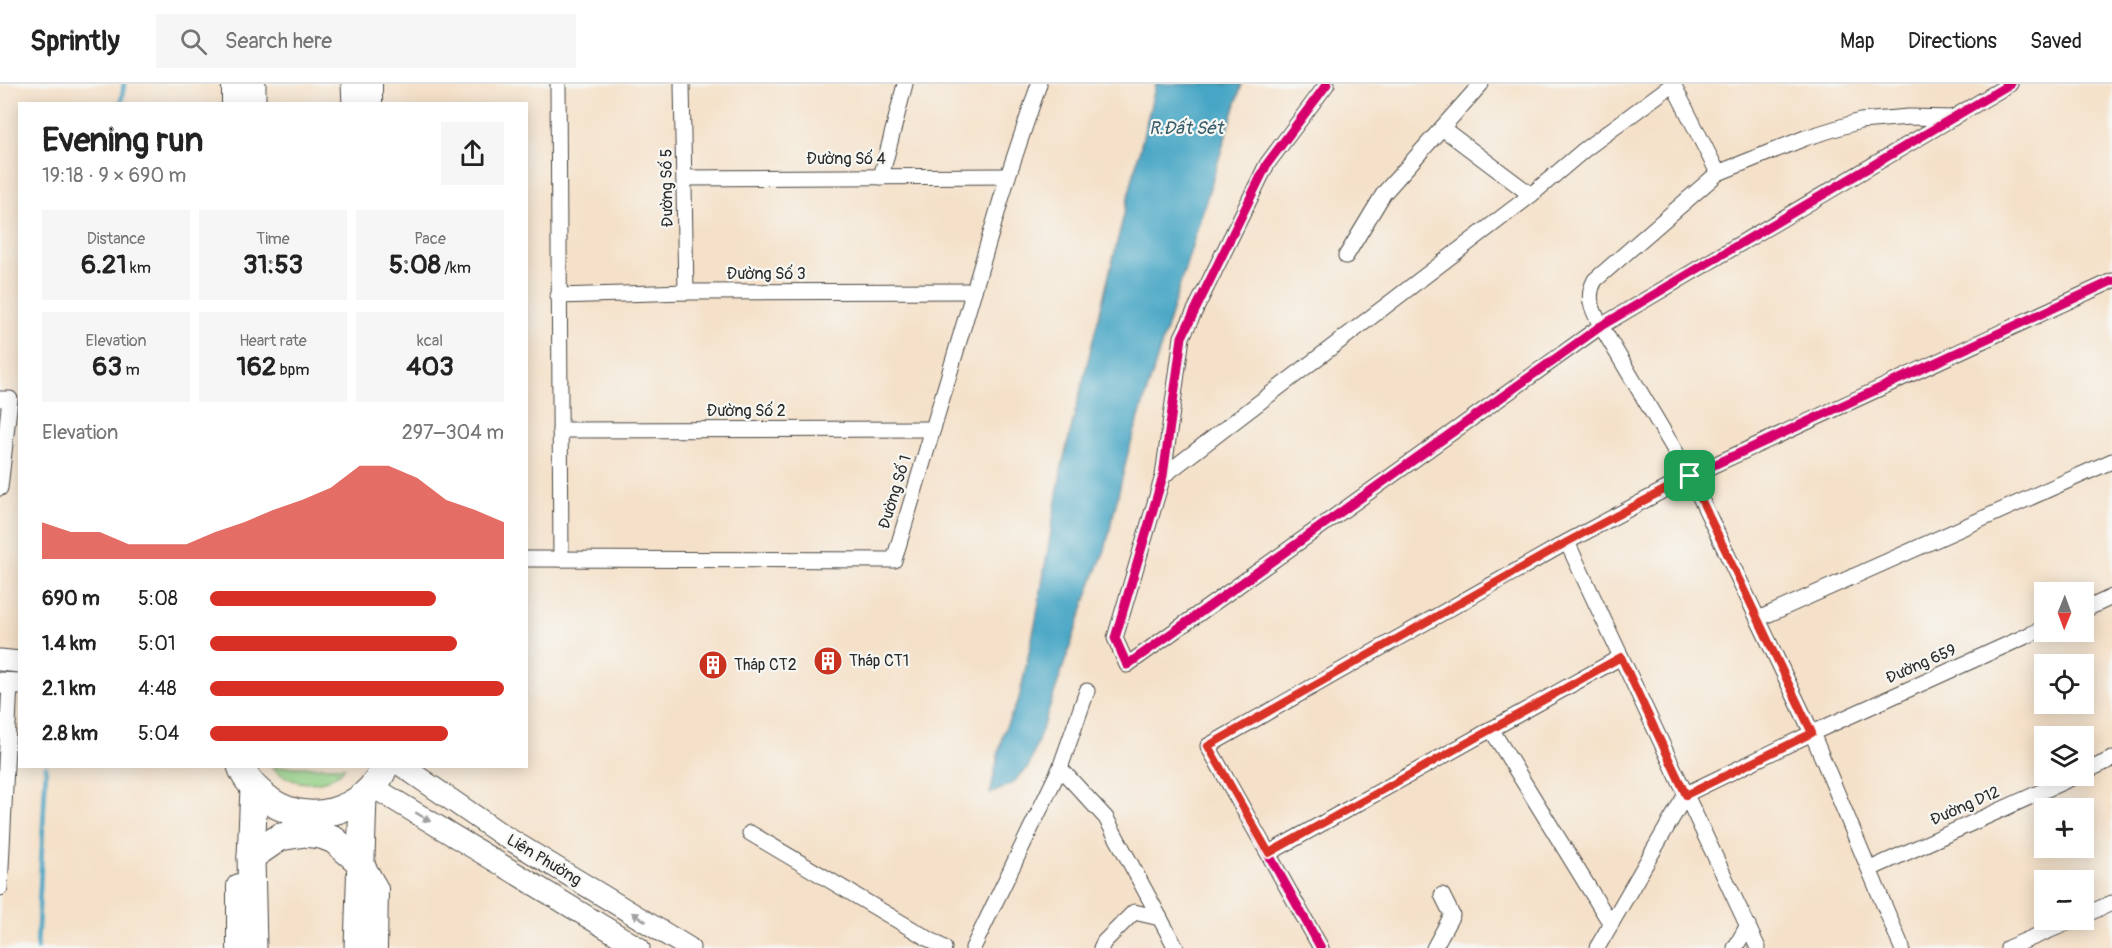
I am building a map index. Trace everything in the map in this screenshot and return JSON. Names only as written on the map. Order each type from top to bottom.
[{"type":"highway","points":[[252,84],[252,102]]},
{"type":"highway","points":[[356,84],[356,102]]},
{"type":"highway","points":[[245,780],[272,803],[294,813],[319,815],[342,809],[371,791]]},
{"type":"highway","points":[[245,780],[251,857],[253,948]]},
{"type":"highway","points":[[358,948],[360,863],[371,791]]},
{"type":"highway","points":[[251,857],[280,837],[305,833],[321,835],[334,840],[360,863]]},
{"type":"main road","points":[[234,84],[234,102]]},
{"type":"main road","points":[[369,102],[370,84]]},
{"type":"main road","points":[[239,948],[239,882],[251,857]]},
{"type":"main road","points":[[360,863],[376,889],[375,948]]},
{"type":"street","points":[[558,84],[561,559]]},
{"type":"street","name":"Đường Số 5","points":[[682,84],[686,292]]},
{"type":"street","points":[[881,177],[905,84]]},
{"type":"street","name":"Đường Số 1","points":[[528,559],[894,560],[1008,176],[1039,84]]},
{"type":"street","points":[[1327,84],[1267,164],[1182,337],[1163,476],[1115,638],[1127,665],[1601,326],[2010,84]]},
{"type":"street","points":[[1346,256],[1384,193],[1481,84]]},
{"type":"street","points":[[1163,476],[1531,195],[1584,150],[1673,84],[1718,173]]},
{"type":"street","points":[[1902,948],[1812,733],[1690,476],[1601,326],[1589,301],[1595,280],[1718,173],[1805,138],[1860,121],[1909,117],[1954,118]]},
{"type":"street","points":[[1442,128],[1531,195]]},
{"type":"street","name":"Đường Số 4","points":[[685,178],[1008,176]]},
{"type":"street","points":[[1321,948],[1208,746],[1567,542],[1690,476],[2112,281]]},
{"type":"street","name":"Đường Số 3","points":[[558,296],[686,292],[974,291]]},
{"type":"street","points":[[0,488],[5,399]]},
{"type":"street","name":"Đường Số 2","points":[[560,430],[933,429]]},
{"type":"street","points":[[1758,620],[2112,461]]},
{"type":"street","points":[[1567,542],[1758,948]]},
{"type":"street","points":[[2094,605],[2112,597]]},
{"type":"street","name":"Đường 659","points":[[1686,795],[1812,733],[2034,633]]},
{"type":"street","points":[[1269,853],[1621,657]]},
{"type":"street","points":[[0,888],[10,684]]},
{"type":"street","points":[[973,948],[1060,768],[1087,691]]},
{"type":"street","points":[[1491,729],[1611,924]]},
{"type":"street","points":[[2094,767],[2112,759]]},
{"type":"street","name":"Liên Phường","points":[[405,768],[501,834],[688,948]]},
{"type":"street","points":[[430,768],[441,780],[489,818],[501,834]]},
{"type":"street","points":[[1060,768],[1106,818],[1176,948]]},
{"type":"street","name":"Đường D12","points":[[1870,869],[2054,786]]},
{"type":"street","name":"Liên Phường","points":[[371,791],[639,948]]},
{"type":"street","points":[[1597,948],[1686,795]]},
{"type":"street","points":[[750,832],[944,948]]},
{"type":"street","points":[[1434,948],[1452,915],[1442,895]]},
{"type":"street","points":[[2094,911],[2112,903]]},
{"type":"street","points":[[1101,948],[1104,942],[1134,912],[1160,918]]},
{"type":"street","points":[[1734,948],[1748,925]]},
{"type":"street","points":[[2008,948],[2040,942],[2059,930]]},
{"type":"green space","points":[[273,768],[344,768],[328,779],[309,783],[289,779]]},
{"type":"water","name":"R.Đất Sét","points":[[1156,84],[1242,84],[1128,453],[1105,550],[1039,738],[1029,766],[1012,784],[990,794],[1003,733],[1019,699],[1036,620],[1062,466]]},
{"type":"waterway","points":[[121,102],[124,84]]},
{"type":"waterway","points":[[37,948],[46,768]]},
{"type":"cycle path","points":[[1327,84],[1267,164],[1182,337],[1163,476],[1115,638],[1127,665],[1601,326],[2010,84]]},
{"type":"cycle path","points":[[1321,948],[1208,746],[1567,542],[1690,476],[2112,281]]},
{"type":"place","name":"Tháp CT1","points":[[828,661]]},
{"type":"place","name":"Tháp CT2","points":[[713,665]]},
{"type":"route","points":[[1690,476],[1812,733],[1686,795],[1621,657],[1269,853],[1208,746],[1567,542],[1690,476]]}]
